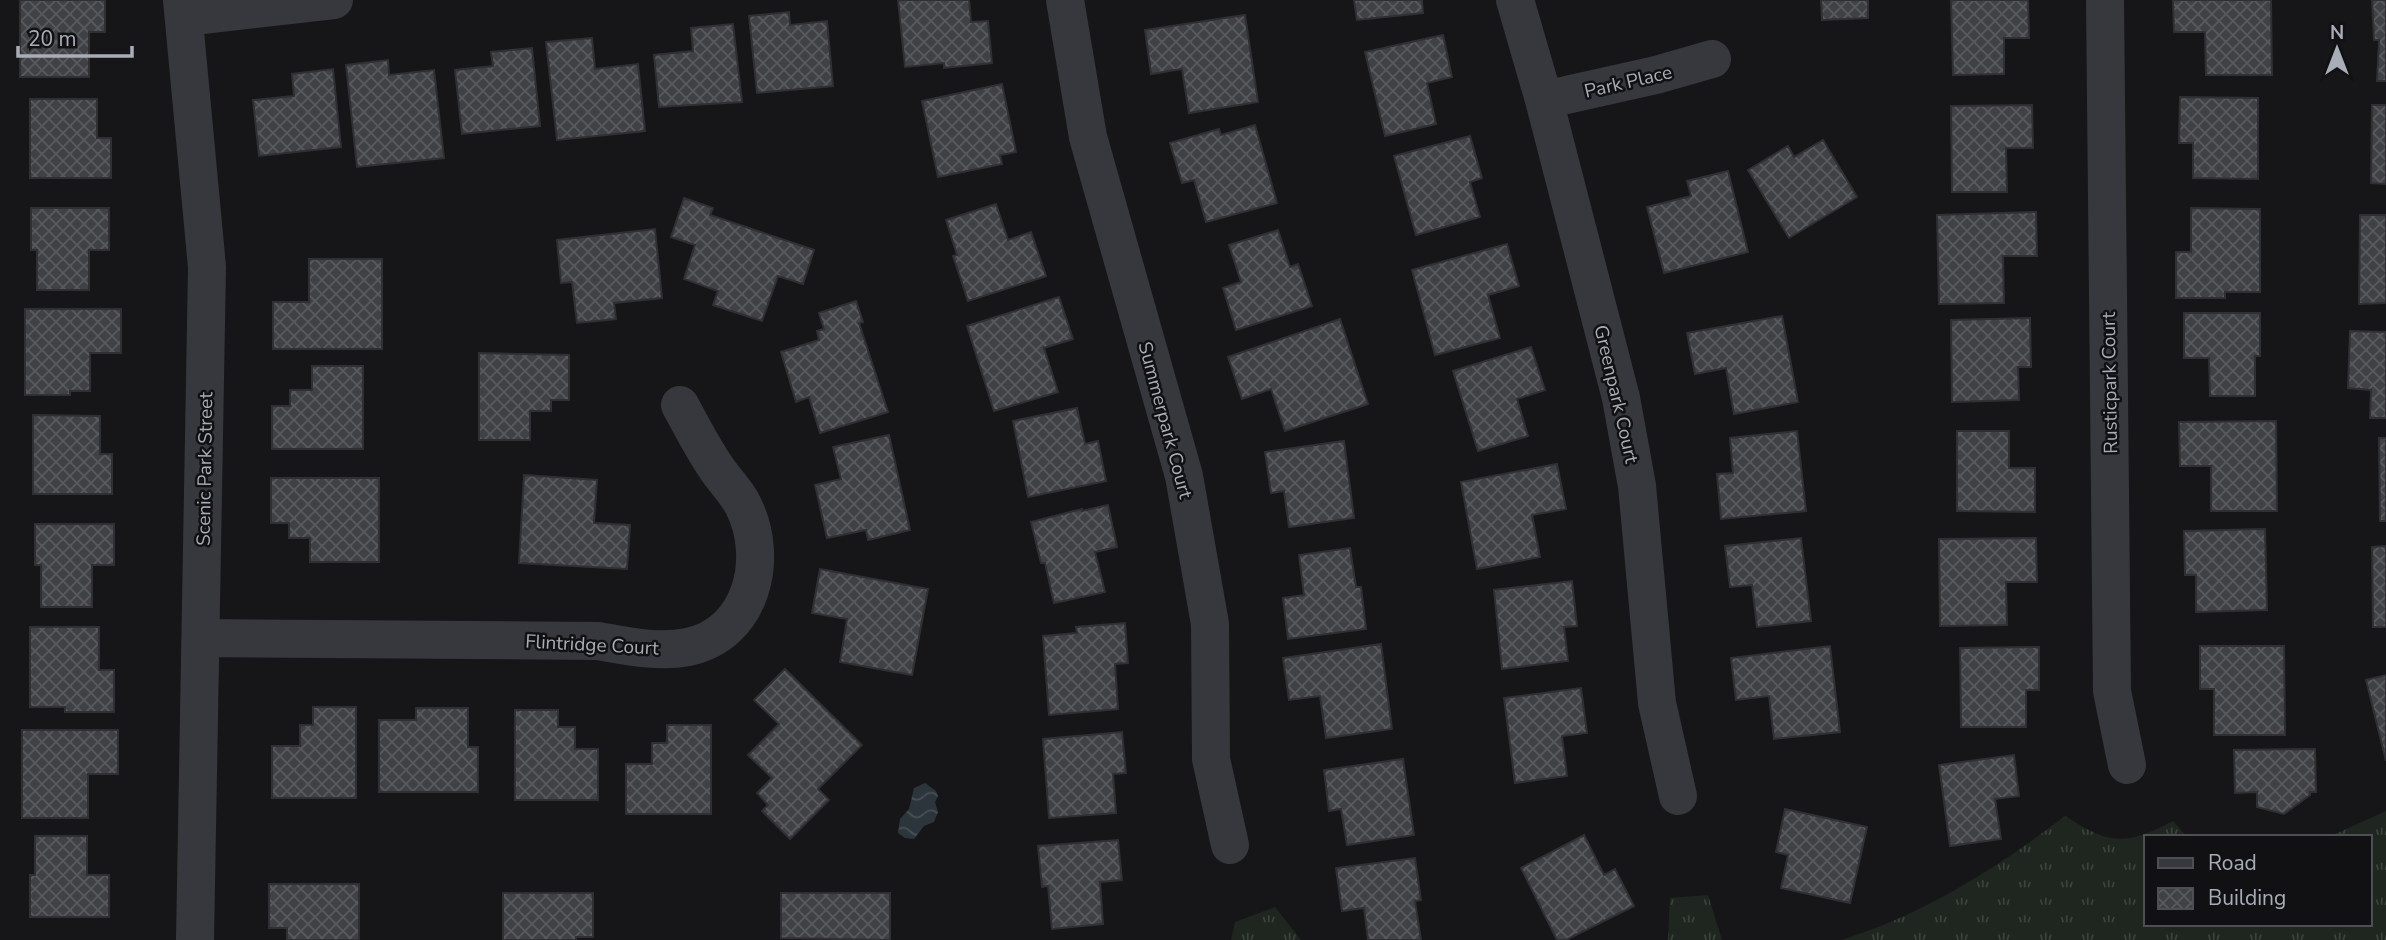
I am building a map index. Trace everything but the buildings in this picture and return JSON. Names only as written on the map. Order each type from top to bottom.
[{"type":"street","points":[[183,9],[334,0]]},
{"type":"street","name":"Summerpark Court","points":[[1065,0],[1088,137],[1184,476],[1210,624],[1211,759],[1230,845]]},
{"type":"street","name":"Greenpark Court","points":[[1515,0],[1544,100],[1626,423],[1637,486],[1657,703],[1678,796]]},
{"type":"street","name":"Rusticpark Court","points":[[2105,0],[2112,691],[2127,765]]},
{"type":"street","name":"Scenic Park Street","points":[[183,9],[207,267],[195,940]]},
{"type":"street","name":"Park Place","points":[[1544,100],[1656,75],[1712,59]]},
{"type":"street","name":"Flintridge Court","points":[[201,638],[598,641],[643,649],[688,647],[705,642],[732,622],[748,599],[754,581],[754,548],[743,505],[713,464],[680,405]]},
{"type":"green space","points":[[2386,811],[2386,940],[1841,940],[1901,917],[1958,888],[2013,854],[2065,816],[2094,833],[2118,839],[2143,835],[2173,821],[2185,835],[2144,835],[2144,926],[2372,926],[2372,835],[2333,835]]},
{"type":"green space","points":[[1708,895],[1722,940],[1668,940],[1670,898]]},
{"type":"green space","points":[[1275,907],[1301,940],[1231,940],[1235,922]]},
{"type":"water","points":[[925,783],[936,791],[938,812],[934,822],[924,826],[914,839],[905,838],[898,833],[900,819],[909,809],[914,788]]}]
